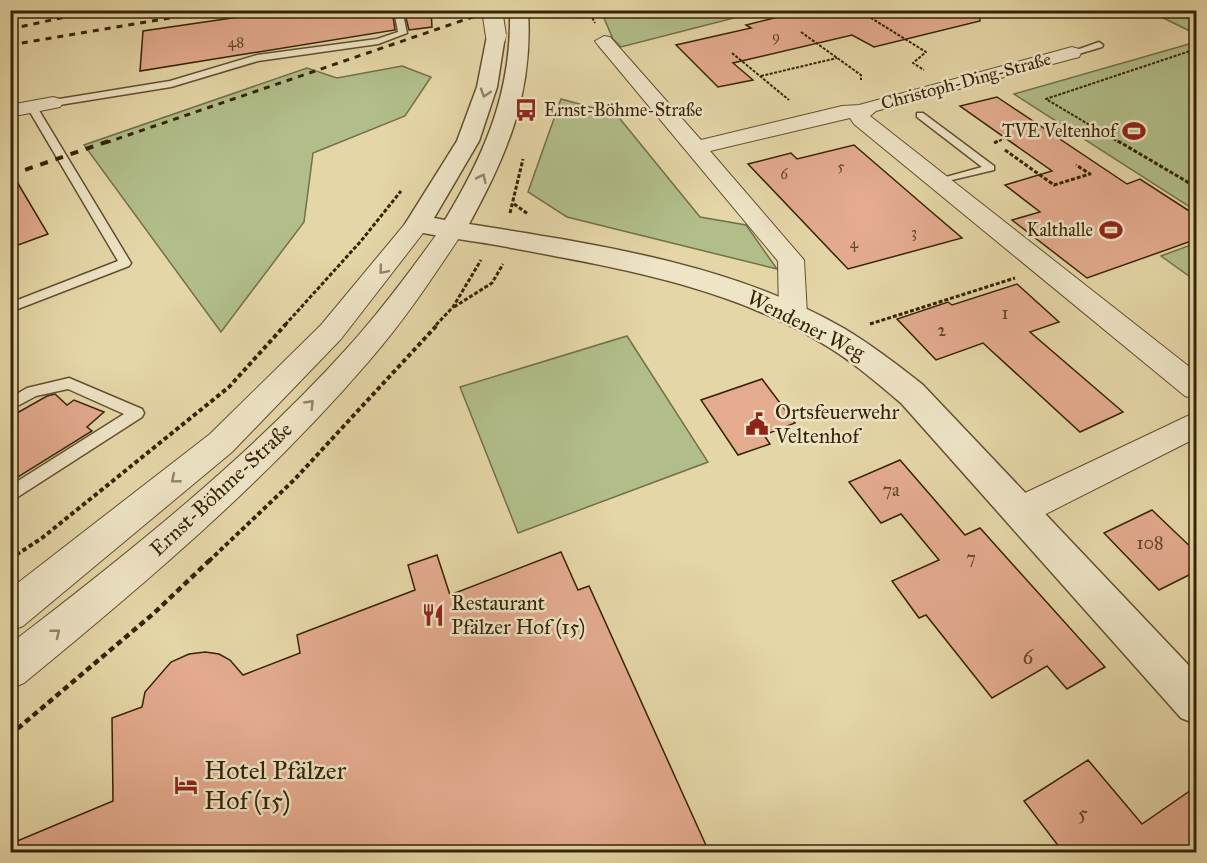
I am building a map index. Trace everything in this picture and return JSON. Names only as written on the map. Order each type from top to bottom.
[{"type":"street","name":"Ernst-Böhme-Straße","points":[[10,614],[221,443],[331,332],[418,224],[468,141],[487,87],[496,36],[492,10]]},
{"type":"street","name":"Ernst-Böhme-Straße","points":[[10,669],[119,583],[251,465],[386,321],[453,229],[480,183],[511,110],[517,87],[520,19]]},
{"type":"street","points":[[612,39],[604,41],[790,260],[793,315]]},
{"type":"street","name":"Christoph-Ding-Straße","points":[[696,148],[842,112],[861,111],[1072,53]]},
{"type":"street","points":[[10,111],[53,104]]},
{"type":"street","name":"Christoph-Ding-Straße","points":[[861,111],[861,120],[1197,388]]},
{"type":"street","points":[[418,224],[453,229]]},
{"type":"street","name":"Wendener Weg","points":[[453,229],[688,276],[740,291],[834,335],[886,370],[912,394],[1197,703]]},
{"type":"street","points":[[1020,511],[1197,424]]},
{"type":"lane","points":[[53,104],[171,84],[257,58],[378,41],[404,33],[398,10]]},
{"type":"lane","points":[[1072,53],[1099,45]]},
{"type":"lane","points":[[10,308],[125,263],[32,107]]},
{"type":"lane","points":[[920,115],[990,168],[939,182]]},
{"type":"lane","points":[[10,405],[32,392],[69,384],[137,413],[10,495]]},
{"type":"path","points":[[863,13],[926,52],[913,63],[948,86]]},
{"type":"path","points":[[801,32],[861,75],[861,80]]},
{"type":"path","points":[[1197,49],[1046,99],[1197,187]]},
{"type":"path","points":[[732,53],[812,119]]},
{"type":"path","points":[[760,76],[837,58]]},
{"type":"path","points":[[994,142],[1054,185],[1090,174],[1076,165]]},
{"type":"path","points":[[1041,184],[1048,181]]},
{"type":"path","points":[[10,559],[51,530],[229,387],[361,242],[408,183]]},
{"type":"path","points":[[514,204],[515,188]]},
{"type":"path","points":[[863,326],[1047,268]]},
{"type":"path","points":[[10,735],[153,614],[294,480],[453,307]]},
{"type":"green space","points":[[601,11],[761,11],[621,47],[613,39]]},
{"type":"green space","points":[[1149,11],[1196,11],[1196,34]]},
{"type":"green space","name":"TVE Veltenhof","points":[[1196,42],[1196,211],[1014,94]]},
{"type":"green space","points":[[402,66],[431,77],[405,116],[313,153],[304,222],[221,332],[84,145],[307,68],[337,78]]},
{"type":"green space","points":[[561,99],[616,114],[700,217],[746,225],[777,269],[567,217],[528,192]]},
{"type":"green space","points":[[1196,243],[1196,281],[1161,256]]},
{"type":"green space","points":[[627,336],[708,462],[518,533],[460,387]]},
{"type":"building","points":[[286,10],[392,10],[395,30],[140,71],[143,31]]},
{"type":"building","points":[[404,10],[431,10],[432,27],[409,30]]},
{"type":"building","points":[[807,10],[979,10],[980,21],[874,47],[852,35],[733,63],[753,80],[718,87],[676,45],[751,28],[746,25]]},
{"type":"building","name":"Kalthalle","points":[[997,97],[1127,184],[1140,179],[1197,216],[1197,239],[1087,278],[1012,220],[1040,212],[1005,185],[1052,171],[960,106]]},
{"type":"building","points":[[854,145],[962,238],[848,269],[748,164],[791,153],[797,159]]},
{"type":"building","points":[[10,170],[48,234],[10,248]]},
{"type":"building","points":[[1017,284],[1059,322],[1030,332],[1123,412],[1080,432],[983,343],[936,360],[897,319],[948,302],[952,305]]},
{"type":"building","points":[[762,379],[795,423],[764,435],[770,444],[738,455],[701,400]]},
{"type":"building","points":[[55,394],[67,405],[74,400],[104,412],[87,427],[92,431],[10,482],[10,417],[47,396]]},
{"type":"building","points":[[900,460],[965,535],[980,528],[1105,667],[1067,689],[1047,666],[992,698],[926,615],[919,618],[892,581],[939,560],[901,514],[881,523],[849,482]]},
{"type":"building","points":[[1152,510],[1197,553],[1197,571],[1159,590],[1104,533]]},
{"type":"building","points":[[561,552],[578,590],[589,586],[709,852],[10,852],[10,844],[113,801],[112,718],[142,707],[145,692],[171,662],[189,654],[205,652],[219,654],[230,660],[243,675],[300,653],[297,635],[415,590],[408,565],[437,555],[450,595]]},
{"type":"building","points":[[1088,760],[1142,824],[1197,786],[1197,852],[1063,852],[1024,801]]},
{"type":"railway","points":[[10,29],[98,10]]},
{"type":"railway","points":[[10,45],[217,10]]},
{"type":"railway","points":[[105,143],[493,10]]},
{"type":"railway","points":[[10,175],[109,141]]},
{"type":"place","name":"Ernst-Böhme-Straße","points":[[526,110]]},
{"type":"place","name":"TVE Veltenhof","points":[[1134,131]]},
{"type":"place","name":"Kalthalle","points":[[1111,230]]},
{"type":"place","name":"Ortsfeuerwehr Veltenhof","points":[[757,424]]},
{"type":"place","name":"Restaurant Pfälzer Hof (15)","points":[[433,615]]},
{"type":"place","name":"Hotel Pfälzer Hof (15)","points":[[186,785]]}]
